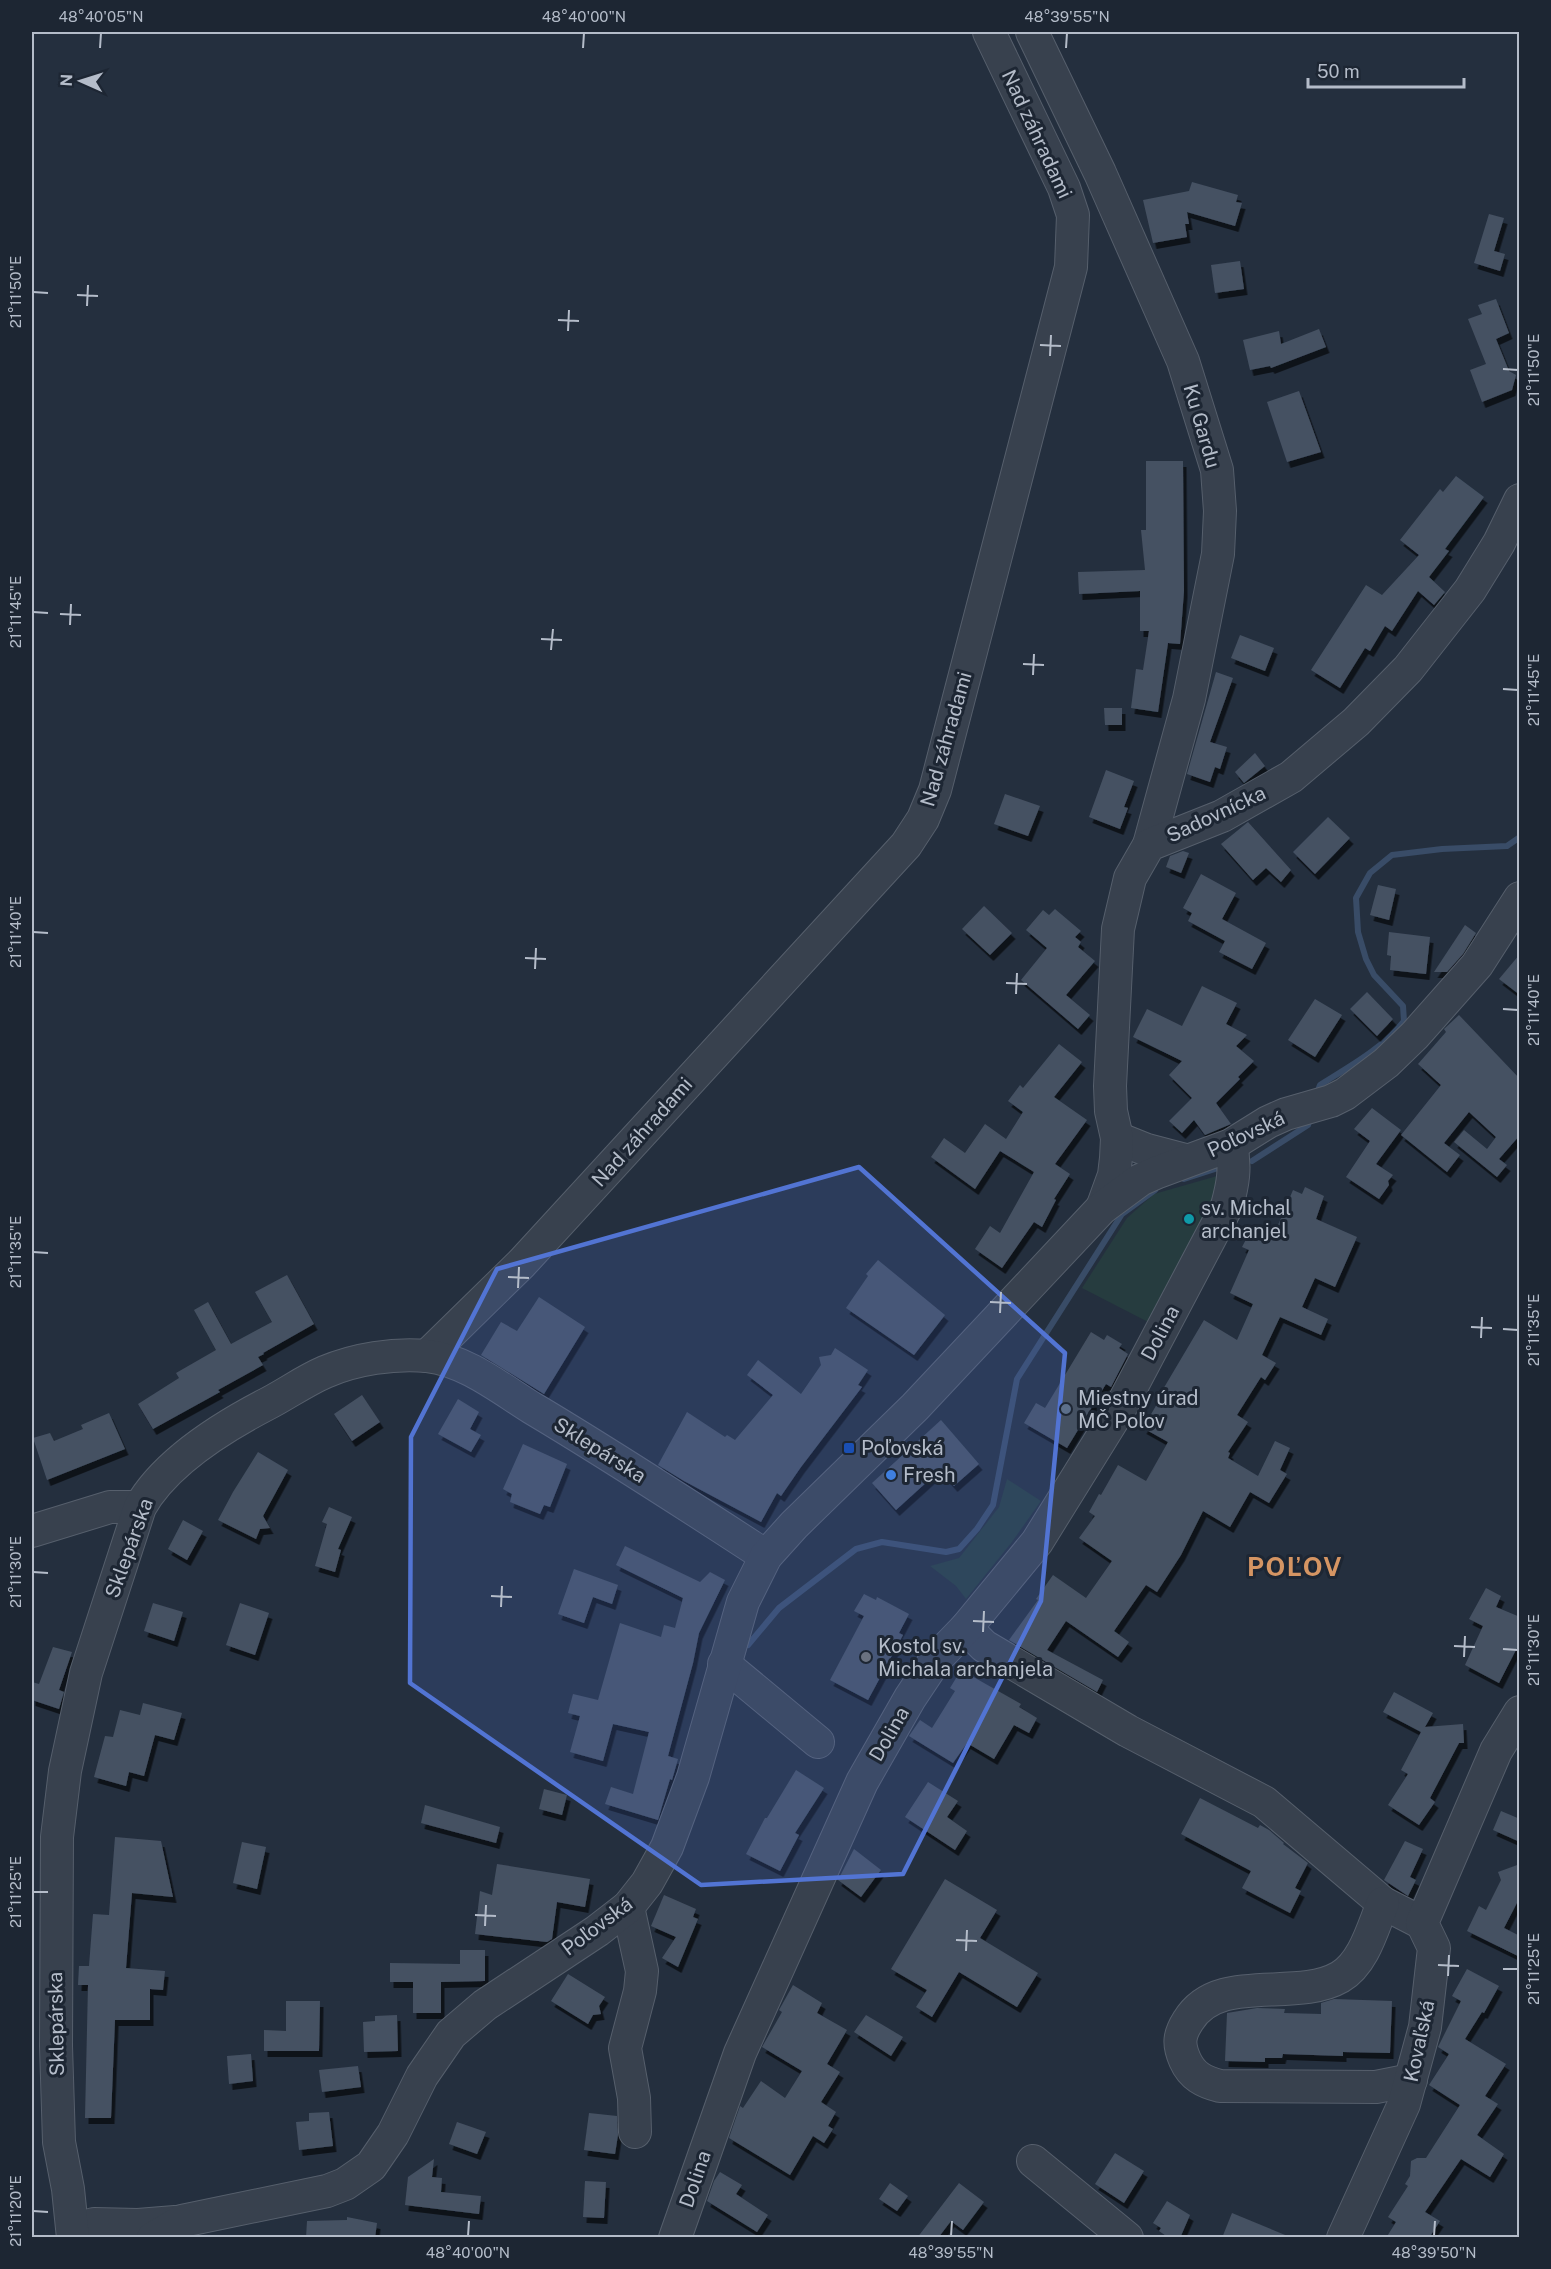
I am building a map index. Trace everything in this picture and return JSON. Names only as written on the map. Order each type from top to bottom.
[{"type":"street","name":"Nad záhradami","points":[[427,1356],[522,1263],[906,845],[923,819],[935,790],[1071,267],[1073,215],[1064,189],[989,32]]},
{"type":"street","name":"Ku Gardu","points":[[1032,32],[1100,173],[1183,361],[1217,470],[1220,511],[1218,554],[1189,699],[1149,845]]},
{"type":"street","name":"Sadovnícka","points":[[1102,1208],[1114,1175],[1118,1138],[1111,1111],[1110,1086],[1118,929],[1130,878],[1149,845],[1222,816],[1291,777],[1356,722],[1408,669],[1470,590],[1499,543],[1520,500]]},
{"type":"street","name":"Poľovská","points":[[153,2238],[182,2221],[327,2191],[359,2177],[371,2166],[393,2134],[422,2076],[451,2034],[485,2005],[597,1931],[628,1907],[647,1883],[667,1847],[693,1777],[743,1602],[766,1556],[794,1525],[915,1407],[1102,1208],[1140,1180],[1185,1160],[1231,1145],[1268,1122],[1345,1094],[1386,1064],[1415,1035],[1477,964],[1520,898]]},
{"type":"street","points":[[1118,1138],[1156,1153],[1185,1160]]},
{"type":"street","name":"Dolina","points":[[675,2238],[740,2053],[862,1782],[910,1698],[936,1659],[966,1628],[1037,1542],[1122,1405],[1224,1212],[1235,1162],[1231,1145]]},
{"type":"street","name":"Sklepárska","points":[[73,2234],[59,2142],[56,2035],[57,1837],[65,1771],[86,1673],[140,1507],[151,1488],[166,1472],[233,1422],[324,1372],[374,1359],[427,1356],[449,1360],[473,1372],[602,1450],[766,1556]]},
{"type":"street","points":[[32,1531],[110,1507],[140,1507]]},
{"type":"street","points":[[966,1628],[984,1646],[1128,1731],[1264,1802],[1383,1903],[1422,1923],[1496,1751],[1520,1712]]},
{"type":"street","points":[[724,1664],[818,1742]]},
{"type":"street","points":[[1383,1903],[1361,1955],[1343,1976],[1322,1986],[1223,1994],[1205,2002],[1191,2015],[1180,2033],[1182,2051],[1186,2063],[1202,2081],[1220,2086],[1376,2087],[1411,2080]]},
{"type":"street","points":[[628,1907],[642,1971],[640,1991],[626,2048],[634,2098],[635,2132]]},
{"type":"street","name":"Kovaľská","points":[[1343,2238],[1404,2104],[1425,2027],[1434,1948],[1422,1923]]},
{"type":"street","points":[[1033,2161],[1127,2238]]},
{"type":"street","points":[[73,2234],[94,2224],[138,2225],[182,2221]]},
{"type":"highlighted area","points":[[859,1167],[1065,1353],[1041,1601],[903,1874],[701,1885],[410,1683],[411,1437],[497,1269]]},
{"type":"green space","points":[[1217,1176],[1216,1196],[1152,1324],[1082,1288],[1127,1218],[1154,1194]]},
{"type":"green space","points":[[1007,1479],[1041,1501],[1012,1542],[966,1599],[956,1586],[930,1566],[959,1558],[999,1507]]},
{"type":"building","points":[[1192,182],[1238,195],[1236,202],[1242,203],[1235,226],[1187,212],[1189,224],[1185,224],[1187,237],[1153,243],[1143,200],[1189,191]]},
{"type":"building","points":[[1489,214],[1504,218],[1494,251],[1505,254],[1500,271],[1474,263]]},
{"type":"building","points":[[1240,261],[1244,289],[1215,293],[1211,265]]},
{"type":"building","points":[[1496,299],[1509,333],[1496,339],[1509,371],[1516,375],[1512,390],[1482,402],[1470,370],[1486,364],[1468,319],[1482,314],[1478,305]]},
{"type":"building","points":[[1319,329],[1326,347],[1271,368],[1270,366],[1250,370],[1243,340],[1279,331],[1281,344]]},
{"type":"building","points":[[1299,391],[1321,452],[1287,462],[1267,402]]},
{"type":"building","points":[[1146,461],[1183,461],[1184,591],[1180,644],[1168,643],[1158,712],[1131,708],[1136,669],[1143,670],[1149,631],[1140,631],[1140,591],[1079,594],[1078,572],[1145,570],[1141,530],[1146,530]]},
{"type":"building","points":[[1456,476],[1484,497],[1445,549],[1449,551],[1429,577],[1445,592],[1434,605],[1418,591],[1392,631],[1385,626],[1370,651],[1365,648],[1340,688],[1311,670],[1366,585],[1382,595],[1419,555],[1400,540],[1440,489],[1443,492]]},
{"type":"building","points":[[1240,635],[1274,648],[1265,671],[1231,658]]},
{"type":"building","points":[[1216,672],[1233,678],[1210,742],[1227,747],[1220,769],[1215,767],[1210,782],[1187,774]]},
{"type":"building","points":[[1104,708],[1122,708],[1122,725],[1105,725]]},
{"type":"building","points":[[1255,753],[1265,766],[1244,783],[1235,772]]},
{"type":"building","points":[[1106,770],[1134,781],[1124,807],[1128,808],[1120,829],[1089,817]]},
{"type":"building","points":[[1005,794],[1040,806],[1028,836],[994,824]]},
{"type":"building","points":[[1328,817],[1350,838],[1315,874],[1293,852]]},
{"type":"building","points":[[1248,822],[1291,870],[1281,882],[1266,868],[1253,880],[1221,844]]},
{"type":"building","points":[[1183,851],[1189,853],[1181,873],[1166,867],[1170,856]]},
{"type":"building","points":[[1201,874],[1236,893],[1222,919],[1266,943],[1252,969],[1219,952],[1225,941],[1188,921],[1192,913],[1183,908]]},
{"type":"building","points":[[1378,885],[1396,889],[1389,920],[1370,915]]},
{"type":"building","points":[[984,906],[1012,933],[990,955],[962,929]]},
{"type":"building","points":[[1055,909],[1081,931],[1075,937],[1081,942],[1078,947],[1095,961],[1066,995],[1090,1015],[1078,1029],[1021,980],[1047,948],[1026,930],[1043,910],[1049,915]]},
{"type":"building","points":[[1465,925],[1476,933],[1463,954],[1447,972],[1434,972]]},
{"type":"building","points":[[1389,932],[1430,937],[1426,974],[1390,970],[1391,956],[1387,955]]},
{"type":"building","points":[[1520,954],[1520,995],[1499,979]]},
{"type":"building","points":[[1202,986],[1237,1003],[1226,1024],[1247,1035],[1236,1046],[1254,1061],[1216,1103],[1231,1124],[1205,1135],[1194,1120],[1182,1133],[1169,1121],[1192,1098],[1169,1075],[1182,1061],[1133,1037],[1147,1009],[1182,1026]]},
{"type":"building","points":[[1367,992],[1393,1019],[1377,1036],[1350,1009]]},
{"type":"building","points":[[1315,999],[1342,1015],[1315,1057],[1288,1040]]},
{"type":"building","points":[[1459,1015],[1520,1079],[1520,1135],[1499,1159],[1507,1165],[1497,1177],[1454,1142],[1464,1130],[1487,1149],[1496,1137],[1469,1112],[1444,1143],[1460,1155],[1447,1172],[1401,1135],[1441,1085],[1418,1064],[1446,1032],[1444,1029]]},
{"type":"building","points":[[1059,1044],[1082,1062],[1054,1097],[1087,1120],[1055,1164],[1070,1174],[1054,1199],[1056,1200],[1042,1227],[1034,1222],[1002,1268],[975,1249],[990,1226],[1000,1233],[1034,1172],[1000,1151],[975,1189],[931,1157],[944,1138],[965,1153],[985,1124],[1006,1139],[1023,1112],[1008,1101],[1020,1085],[1023,1088]]},
{"type":"building","points":[[1372,1108],[1401,1130],[1376,1164],[1393,1175],[1379,1199],[1346,1177],[1370,1141],[1354,1129]]},
{"type":"building","points":[[1305,1187],[1324,1196],[1316,1219],[1357,1237],[1335,1287],[1315,1278],[1302,1307],[1328,1319],[1321,1335],[1280,1317],[1262,1355],[1276,1363],[1265,1380],[1261,1377],[1237,1415],[1248,1422],[1228,1452],[1230,1453],[1228,1458],[1258,1476],[1275,1441],[1290,1448],[1280,1470],[1287,1474],[1269,1503],[1250,1492],[1230,1527],[1203,1511],[1181,1555],[1157,1592],[1146,1585],[1114,1631],[1129,1642],[1118,1657],[1066,1621],[1047,1650],[1103,1680],[1097,1692],[1009,1640],[1053,1575],[1086,1598],[1112,1561],[1079,1538],[1095,1516],[1089,1512],[1118,1465],[1146,1481],[1168,1442],[1143,1428],[1164,1392],[1162,1391],[1204,1320],[1237,1340],[1253,1304],[1230,1293],[1249,1250],[1242,1247],[1251,1230],[1272,1239],[1293,1190],[1302,1194]]},
{"type":"building","points":[[878,1260],[945,1315],[914,1355],[846,1308],[868,1276],[866,1274]]},
{"type":"building","points":[[287,1275],[314,1324],[258,1357],[263,1365],[153,1429],[138,1404],[179,1378],[176,1373],[216,1350],[194,1310],[208,1302],[231,1344],[272,1322],[255,1292]]},
{"type":"building","points":[[539,1297],[585,1327],[544,1394],[481,1355],[501,1322],[517,1331]]},
{"type":"building","points":[[1091,1332],[1104,1340],[1107,1335],[1122,1344],[1119,1348],[1128,1354],[1111,1387],[1106,1384],[1067,1448],[1024,1423],[1036,1403],[1045,1408]]},
{"type":"building","points":[[835,1348],[868,1370],[858,1385],[862,1387],[781,1496],[777,1493],[761,1522],[658,1465],[687,1412],[725,1437],[727,1435],[735,1440],[773,1395],[747,1375],[758,1360],[801,1394],[821,1365],[819,1357],[831,1355]]},
{"type":"building","points":[[362,1395],[380,1422],[352,1441],[334,1414]]},
{"type":"building","points":[[458,1399],[479,1412],[470,1429],[481,1435],[471,1452],[438,1434]]},
{"type":"building","points":[[109,1413],[125,1449],[47,1480],[33,1438],[50,1433],[54,1441],[83,1429],[81,1425]]},
{"type":"building","points":[[941,1420],[979,1464],[954,1486],[940,1470],[896,1510],[872,1483]]},
{"type":"building","points":[[523,1444],[567,1464],[550,1507],[544,1505],[540,1514],[510,1502],[512,1494],[503,1489]]},
{"type":"building","points":[[258,1452],[288,1470],[263,1516],[270,1528],[260,1529],[256,1539],[218,1520]]},
{"type":"building","points":[[329,1507],[352,1517],[338,1549],[341,1550],[335,1572],[315,1566],[327,1524],[322,1522]]},
{"type":"building","points":[[183,1520],[203,1531],[187,1560],[168,1549]]},
{"type":"building","points":[[625,1546],[700,1582],[710,1572],[725,1580],[699,1633],[668,1756],[678,1759],[658,1820],[605,1804],[611,1787],[633,1794],[649,1732],[613,1724],[603,1761],[570,1752],[580,1716],[568,1713],[573,1694],[598,1700],[620,1623],[661,1637],[664,1625],[675,1628],[683,1598],[616,1565]]},
{"type":"building","points":[[574,1569],[618,1585],[612,1604],[593,1597],[584,1623],[558,1614]]},
{"type":"building","points":[[1486,1588],[1501,1596],[1496,1607],[1520,1617],[1520,1642],[1499,1683],[1465,1665],[1483,1626],[1469,1619]]},
{"type":"building","name":"Kostol sv. Michala archanjela","points":[[864,1594],[876,1600],[877,1597],[909,1614],[899,1633],[903,1635],[868,1700],[830,1680],[864,1616],[854,1611]]},
{"type":"building","points":[[153,1603],[183,1612],[174,1641],[144,1631]]},
{"type":"building","points":[[240,1603],[269,1613],[255,1655],[226,1645]]},
{"type":"building","points":[[53,1647],[72,1652],[59,1690],[64,1692],[59,1709],[32,1700],[32,1682],[39,1684]]},
{"type":"building","points":[[961,1670],[1021,1704],[1019,1707],[1037,1718],[1029,1733],[1014,1725],[994,1759],[967,1743],[953,1763],[909,1736],[920,1720],[932,1728],[955,1691],[950,1688]]},
{"type":"building","points":[[1394,1692],[1433,1713],[1425,1727],[1463,1724],[1464,1743],[1459,1743],[1430,1798],[1435,1802],[1419,1825],[1388,1805],[1408,1774],[1401,1770],[1421,1732],[1383,1712]]},
{"type":"building","points":[[143,1703],[182,1713],[174,1740],[155,1735],[144,1776],[129,1772],[126,1786],[94,1777],[105,1736],[113,1737],[120,1710],[140,1715]]},
{"type":"building","points":[[796,1770],[824,1788],[795,1833],[799,1835],[780,1871],[746,1854],[765,1818]]},
{"type":"building","points":[[928,1782],[958,1801],[947,1817],[967,1831],[955,1850],[905,1817]]},
{"type":"building","points":[[544,1789],[567,1795],[562,1815],[539,1809]]},
{"type":"building","points":[[1200,1798],[1258,1828],[1260,1825],[1269,1830],[1308,1863],[1295,1888],[1301,1891],[1290,1913],[1242,1888],[1251,1871],[1181,1834]]},
{"type":"building","points":[[425,1805],[500,1827],[496,1843],[421,1823]]},
{"type":"building","points":[[1501,1811],[1520,1819],[1520,1842],[1493,1830]]},
{"type":"building","points":[[115,1837],[161,1841],[173,1897],[132,1893],[126,1968],[165,1971],[163,1990],[150,1989],[150,2020],[115,2020],[111,2118],[85,2118],[88,1985],[78,1985],[79,1966],[89,1966],[93,1914],[109,1915]]},
{"type":"building","points":[[1405,1841],[1423,1849],[1410,1877],[1416,1880],[1408,1896],[1384,1880]]},
{"type":"building","points":[[242,1842],[266,1847],[257,1889],[233,1883]]},
{"type":"building","points":[[854,1849],[881,1870],[861,1897],[838,1880]]},
{"type":"building","points":[[497,1864],[590,1879],[585,1907],[557,1902],[552,1939],[547,1942],[475,1934],[480,1891],[492,1895]]},
{"type":"building","points":[[1520,1864],[1520,1897],[1504,1928],[1520,1936],[1520,1957],[1467,1931],[1479,1906],[1486,1910],[1501,1880],[1498,1872]]},
{"type":"building","points":[[945,1879],[997,1910],[980,1938],[1038,1973],[1017,2007],[959,1972],[932,2017],[916,2007],[927,1990],[891,1969]]},
{"type":"building","points":[[664,1895],[696,1909],[693,1917],[698,1919],[678,1967],[662,1958],[676,1937],[651,1926]]},
{"type":"building","points":[[460,1950],[485,1950],[485,1981],[441,1982],[441,2013],[413,2013],[413,1982],[390,1982],[390,1963],[460,1964]]},
{"type":"building","points":[[1467,1969],[1499,1986],[1484,2013],[1482,2012],[1465,2039],[1506,2064],[1485,2096],[1498,2104],[1477,2135],[1504,2154],[1490,2177],[1461,2159],[1425,2212],[1440,2221],[1429,2238],[1386,2238],[1396,2222],[1388,2217],[1408,2186],[1405,2184],[1410,2176],[1411,2161],[1426,2158],[1460,2105],[1429,2085],[1449,2054],[1438,2047],[1461,2001],[1452,1996]]},
{"type":"building","points":[[568,1974],[605,1997],[599,2006],[601,2014],[593,2015],[588,2024],[551,2001]]},
{"type":"building","points":[[793,1985],[822,2003],[817,2013],[847,2030],[827,2064],[840,2072],[821,2102],[836,2112],[828,2126],[833,2129],[824,2143],[813,2136],[790,2175],[729,2138],[740,2106],[743,2108],[761,2081],[785,2098],[802,2071],[762,2047],[782,2012],[779,2010]]},
{"type":"building","points":[[1334,1999],[1392,2001],[1390,2053],[1343,2052],[1343,2056],[1283,2054],[1282,2058],[1265,2058],[1265,2062],[1225,2061],[1227,2013],[1257,2008],[1285,2009],[1284,2013],[1321,2014],[1321,2003]]},
{"type":"building","points":[[286,2001],[320,2001],[319,2051],[264,2051],[264,2030],[286,2031]]},
{"type":"building","points":[[397,2015],[398,2051],[364,2052],[363,2022],[375,2021],[375,2016]]},
{"type":"building","points":[[866,2015],[903,2037],[891,2056],[854,2032]]},
{"type":"building","points":[[251,2054],[253,2081],[229,2084],[227,2056]]},
{"type":"building","points":[[358,2066],[361,2087],[322,2092],[319,2070]]},
{"type":"building","points":[[329,2112],[333,2146],[299,2150],[296,2122],[309,2121],[309,2113]]},
{"type":"building","points":[[589,2113],[617,2116],[618,2135],[615,2154],[584,2150]]},
{"type":"building","points":[[457,2122],[486,2132],[477,2154],[449,2144]]},
{"type":"building","points":[[1115,2153],[1144,2171],[1124,2203],[1095,2184]]},
{"type":"building","points":[[434,2159],[432,2177],[442,2178],[441,2192],[481,2196],[479,2214],[405,2205],[408,2177]]},
{"type":"building","points":[[720,2172],[742,2185],[736,2194],[768,2215],[757,2232],[707,2201]]},
{"type":"building","points":[[585,2181],[606,2182],[604,2218],[583,2217]]},
{"type":"building","points":[[890,2183],[908,2196],[897,2211],[879,2199]]},
{"type":"building","points":[[959,2183],[984,2202],[963,2230],[951,2221],[938,2238],[917,2238]]},
{"type":"building","points":[[1167,2201],[1190,2215],[1180,2238],[1169,2238],[1159,2231],[1161,2228],[1153,2223]]},
{"type":"building","points":[[1232,2213],[1290,2237],[1290,2238],[1222,2238]]},
{"type":"building","points":[[347,2217],[377,2223],[375,2238],[306,2238],[307,2221],[347,2220]]},
{"type":"waterway","points":[[1317,1093],[1320,1085],[1376,1049],[1404,1021],[1403,1006],[1374,975],[1366,959],[1358,932],[1356,898],[1370,873],[1392,855],[1442,849],[1507,846],[1520,837]]},
{"type":"waterway","points":[[1252,1161],[1308,1125],[1310,1119]]},
{"type":"waterway","points":[[1184,1179],[1215,1169]]},
{"type":"waterway","points":[[748,1645],[779,1608],[856,1549],[882,1542],[946,1552],[959,1549],[977,1529],[993,1505],[1017,1379],[1122,1214],[1155,1190]]},
{"type":"place","name":"sv. Michal archanjel","points":[[1189,1219]]},
{"type":"place","name":"Miestny úrad MČ Poľov","points":[[1066,1409]]},
{"type":"place","name":"Poľovská","points":[[849,1448]]},
{"type":"place","name":"Fresh","points":[[891,1475]]},
{"type":"place","name":"Kostol sv. Michala archanjela","points":[[866,1657]]},
{"type":"district","name":"POĽOV","points":[[1295,1566]]}]
